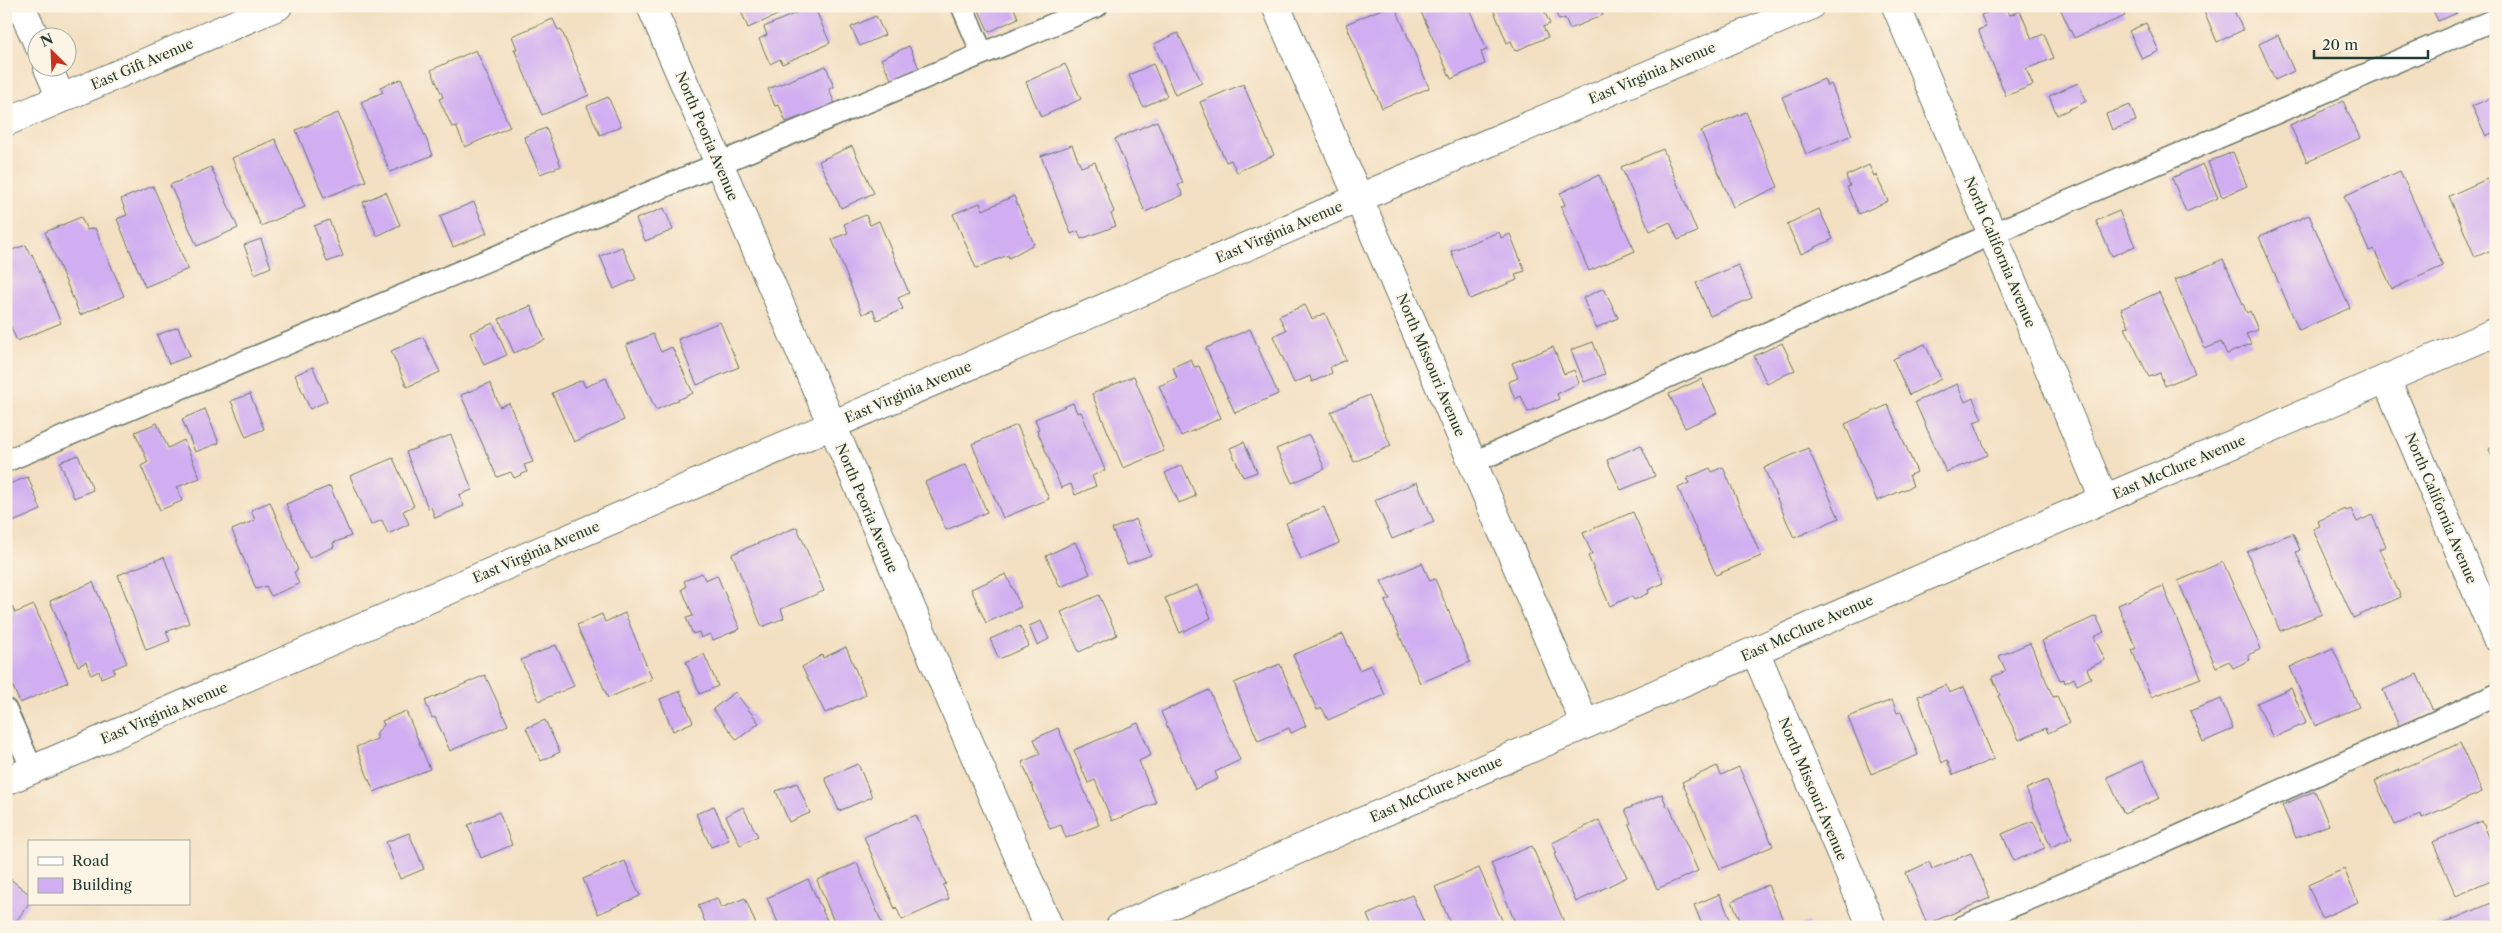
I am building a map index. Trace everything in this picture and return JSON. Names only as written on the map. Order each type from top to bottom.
[{"type":"street","points":[[21,6],[31,28]]},
{"type":"street","name":"East Gift Avenue","points":[[6,122],[278,6]]},
{"type":"street","name":"North Peoria Avenue","points":[[651,6],[1049,927]]},
{"type":"street","name":"North Missouri Avenue","points":[[1276,6],[1584,724]]},
{"type":"street","name":"East Virginia Avenue","points":[[6,781],[1359,198],[1810,6]]},
{"type":"street","name":"North California Avenue","points":[[1896,6],[2104,499]]},
{"type":"street","points":[[52,78],[61,98]]},
{"type":"street","name":"East McClure Avenue","points":[[1126,926],[1584,724],[2496,332]]},
{"type":"street","name":"North California Avenue","points":[[2386,379],[2496,637]]},
{"type":"street","name":"North Missouri Avenue","points":[[1755,651],[1872,927]]},
{"type":"lane","points":[[962,6],[982,52]]},
{"type":"lane","points":[[6,461],[718,162],[1097,6]]},
{"type":"lane","points":[[1472,463],[1992,234],[2496,20]]},
{"type":"lane","points":[[1962,927],[2163,843],[2496,695]]},
{"type":"lane","points":[[6,710],[32,770]]},
{"type":"building","points":[[739,6],[798,6],[748,28]]},
{"type":"building","points":[[814,6],[830,43],[782,64],[780,59],[770,64],[759,39],[767,35],[764,27]]},
{"type":"building","points":[[977,6],[1013,6],[1018,18],[989,32]]},
{"type":"building","points":[[1389,6],[1395,6],[1429,88],[1382,108],[1346,24]]},
{"type":"building","points":[[1434,6],[1468,6],[1487,50],[1481,52],[1485,64],[1451,79],[1421,12]]},
{"type":"building","points":[[1492,6],[1542,6],[1550,24],[1543,27],[1548,37],[1515,51],[1511,41],[1507,43]]},
{"type":"building","points":[[1553,6],[1599,6],[1603,15],[1570,29],[1565,18],[1559,20]]},
{"type":"building","points":[[2006,6],[2010,15],[2020,11],[2032,39],[2044,34],[2054,58],[2026,69],[2033,85],[2006,96],[1978,30],[1986,27],[1981,15]]},
{"type":"building","points":[[2059,6],[2120,6],[2125,16],[2074,38]]},
{"type":"building","points":[[2202,6],[2232,6],[2243,30],[2217,42]]},
{"type":"building","points":[[2431,6],[2454,6],[2457,13],[2438,21]]},
{"type":"building","points":[[876,16],[885,35],[860,46],[851,27]]},
{"type":"building","points":[[553,19],[558,30],[561,29],[589,95],[542,115],[514,49],[517,49],[512,36]]},
{"type":"building","points":[[2146,23],[2159,51],[2142,59],[2129,31]]},
{"type":"building","points":[[1178,33],[1202,83],[1175,95],[1154,44]]},
{"type":"building","points":[[2278,35],[2294,71],[2275,80],[2259,44]]},
{"type":"building","points":[[909,46],[919,68],[892,81],[881,59]]},
{"type":"building","points":[[476,50],[510,127],[465,147],[456,126],[452,127],[439,99],[443,97],[431,70]]},
{"type":"building","points":[[1065,64],[1081,99],[1041,117],[1026,82]]},
{"type":"building","points":[[1153,64],[1167,96],[1143,107],[1129,75]]},
{"type":"building","points":[[826,66],[834,87],[829,89],[835,104],[786,122],[779,105],[775,106],[768,89]]},
{"type":"building","points":[[401,79],[433,155],[390,172],[361,102],[383,92],[380,87]]},
{"type":"building","points":[[1824,79],[1827,86],[1831,84],[1852,135],[1806,154],[1782,97]]},
{"type":"building","points":[[2078,83],[2087,101],[2057,115],[2049,96]]},
{"type":"building","points":[[1243,84],[1274,155],[1237,172],[1231,160],[1226,162],[1200,102]]},
{"type":"building","points":[[608,97],[621,126],[600,135],[587,106]]},
{"type":"building","points":[[2491,98],[2496,108],[2496,131],[2486,136],[2472,106]]},
{"type":"building","points":[[2343,101],[2360,138],[2307,162],[2290,125]]},
{"type":"building","points":[[2130,105],[2136,121],[2112,130],[2106,114]]},
{"type":"building","points":[[1746,112],[1778,187],[1733,207],[1701,131]]},
{"type":"building","points":[[338,113],[366,181],[324,198],[296,130]]},
{"type":"building","points":[[1157,121],[1183,183],[1178,185],[1183,195],[1145,212],[1115,139]]},
{"type":"building","points":[[546,128],[561,166],[540,174],[524,137]]},
{"type":"building","points":[[275,139],[305,207],[261,226],[232,158]]},
{"type":"building","points":[[1072,145],[1081,167],[1095,162],[1114,212],[1111,214],[1116,226],[1081,239],[1078,231],[1071,234],[1041,156]]},
{"type":"building","points":[[852,146],[874,193],[841,208],[819,161]]},
{"type":"building","points":[[1663,149],[1697,232],[1678,240],[1670,222],[1650,231],[1621,167]]},
{"type":"building","points":[[2233,152],[2247,186],[2222,197],[2208,162]]},
{"type":"building","points":[[2203,164],[2218,198],[2186,212],[2172,178]]},
{"type":"building","points":[[1869,165],[1874,176],[1876,175],[1888,201],[1859,214],[1847,187],[1850,186],[1846,176]]},
{"type":"building","points":[[211,167],[238,228],[197,246],[170,185]]},
{"type":"building","points":[[2400,171],[2443,266],[2392,289],[2374,249],[2369,251],[2344,196]]},
{"type":"building","points":[[1599,175],[1635,251],[1589,271],[1561,207],[1565,205],[1560,193]]},
{"type":"building","points":[[2487,179],[2496,199],[2496,248],[2475,257],[2449,196]]},
{"type":"building","points":[[153,186],[188,269],[145,287],[117,219],[127,215],[121,199]]},
{"type":"building","points":[[386,192],[400,225],[377,236],[363,202]]},
{"type":"building","points":[[1014,196],[1034,244],[1009,258],[1008,255],[976,268],[953,214],[980,203],[983,210]]},
{"type":"building","points":[[474,202],[487,233],[453,247],[440,216]]},
{"type":"building","points":[[664,208],[673,230],[645,241],[636,219]]},
{"type":"building","points":[[1819,209],[1833,239],[1801,254],[1787,224]]},
{"type":"building","points":[[2119,211],[2135,246],[2112,256],[2096,221]]},
{"type":"building","points":[[866,215],[870,225],[879,221],[909,293],[898,298],[903,309],[877,320],[873,310],[862,314],[832,239],[848,233],[844,224]]},
{"type":"building","points":[[2309,215],[2350,308],[2299,330],[2259,237]]},
{"type":"building","points":[[81,217],[87,230],[95,228],[124,296],[80,315],[45,232]]},
{"type":"building","points":[[329,220],[343,256],[327,262],[314,226]]},
{"type":"building","points":[[1499,232],[1501,238],[1510,234],[1525,271],[1515,274],[1517,280],[1470,299],[1451,251]]},
{"type":"building","points":[[261,239],[271,267],[255,274],[244,245]]},
{"type":"building","points":[[26,245],[30,255],[32,254],[61,323],[17,341],[6,316],[6,252]]},
{"type":"building","points":[[622,247],[636,279],[614,289],[600,256]]},
{"type":"building","points":[[2223,259],[2247,313],[2250,311],[2258,330],[2246,334],[2251,344],[2227,354],[2221,342],[2205,349],[2175,280]]},
{"type":"building","points":[[1738,265],[1752,298],[1710,316],[1696,283]]},
{"type":"building","points":[[1604,288],[1618,318],[1596,328],[1583,298]]},
{"type":"building","points":[[2159,292],[2195,373],[2165,386],[2160,373],[2149,377],[2125,328],[2129,327],[2121,309]]},
{"type":"building","points":[[1305,305],[1312,319],[1325,313],[1346,360],[1330,367],[1332,373],[1312,382],[1310,376],[1294,383],[1273,336],[1286,330],[1279,316]]},
{"type":"building","points":[[531,306],[545,340],[514,353],[499,319]]},
{"type":"building","points":[[720,322],[739,367],[697,385],[678,339]]},
{"type":"building","points":[[493,323],[507,355],[484,365],[470,333]]},
{"type":"building","points":[[178,327],[190,356],[169,364],[157,335]]},
{"type":"building","points":[[1250,329],[1278,394],[1235,413],[1206,348]]},
{"type":"building","points":[[653,334],[661,352],[672,347],[693,393],[656,410],[626,345]]},
{"type":"building","points":[[423,337],[440,372],[407,387],[391,351]]},
{"type":"building","points":[[1593,342],[1605,374],[1584,382],[1571,350]]},
{"type":"building","points":[[1782,343],[1795,370],[1767,384],[1754,356]]},
{"type":"building","points":[[1925,344],[1941,379],[1909,395],[1893,359]]},
{"type":"building","points":[[1553,347],[1564,374],[1574,370],[1579,383],[1557,394],[1559,399],[1528,412],[1521,396],[1515,399],[1508,382],[1518,378],[1512,363]]},
{"type":"building","points":[[1191,359],[1194,367],[1199,366],[1221,418],[1181,436],[1159,386],[1177,378],[1173,367]]},
{"type":"building","points":[[313,367],[327,401],[310,409],[295,375]]},
{"type":"building","points":[[1134,376],[1164,451],[1123,468],[1092,394]]},
{"type":"building","points":[[606,378],[624,420],[574,442],[552,393],[582,380],[585,387]]},
{"type":"building","points":[[1701,379],[1717,413],[1685,428],[1669,394]]},
{"type":"building","points":[[490,383],[500,407],[509,403],[533,462],[524,465],[527,472],[514,478],[511,472],[497,477],[461,395]]},
{"type":"building","points":[[1957,384],[1965,402],[1973,398],[1982,419],[1974,422],[1988,455],[1946,472],[1915,402]]},
{"type":"building","points":[[250,394],[264,429],[246,437],[231,401]]},
{"type":"building","points":[[1369,395],[1391,446],[1354,462],[1331,412]]},
{"type":"building","points":[[1073,403],[1077,413],[1081,412],[1105,470],[1092,476],[1096,486],[1075,495],[1071,484],[1061,488],[1037,430],[1039,429],[1035,419]]},
{"type":"building","points":[[1888,405],[1917,472],[1909,475],[1913,486],[1877,501],[1845,424]]},
{"type":"building","points":[[205,409],[219,443],[195,452],[182,419]]},
{"type":"building","points":[[157,423],[168,448],[184,440],[200,478],[177,487],[182,501],[160,510],[141,466],[148,462],[135,432]]},
{"type":"building","points":[[1017,425],[1049,499],[1003,518],[972,444]]},
{"type":"building","points":[[451,435],[472,490],[459,495],[464,506],[435,518],[431,507],[428,508],[406,452]]},
{"type":"building","points":[[1309,435],[1325,469],[1292,483],[1276,449]]},
{"type":"building","points":[[1244,442],[1257,472],[1243,477],[1230,448]]},
{"type":"building","points":[[1641,445],[1655,476],[1621,490],[1607,460]]},
{"type":"building","points":[[2496,446],[2496,466],[2489,449]]},
{"type":"building","points":[[1808,448],[1839,518],[1794,538],[1764,468]]},
{"type":"building","points":[[78,455],[93,490],[74,498],[60,462]]},
{"type":"building","points":[[393,458],[414,506],[403,511],[409,524],[388,534],[382,520],[371,525],[350,476]]},
{"type":"building","points":[[966,464],[987,512],[946,530],[925,482]]},
{"type":"building","points":[[1182,465],[1196,496],[1179,503],[1165,473]]},
{"type":"building","points":[[1723,467],[1761,556],[1716,575],[1678,488],[1689,483],[1687,478],[1710,468],[1712,472]]},
{"type":"building","points":[[28,477],[41,510],[8,524],[6,485]]},
{"type":"building","points":[[1417,482],[1434,522],[1392,539],[1375,500]]},
{"type":"building","points":[[330,486],[351,536],[333,543],[334,547],[309,558],[286,504]]},
{"type":"building","points":[[270,502],[298,570],[294,572],[299,584],[271,596],[266,586],[256,589],[232,530],[255,520],[251,510]]},
{"type":"building","points":[[1324,507],[1339,543],[1301,559],[1286,523]]},
{"type":"building","points":[[2345,509],[2346,511],[2351,509],[2357,522],[2372,515],[2386,546],[2379,549],[2401,597],[2353,618],[2313,529],[2320,526],[2318,521]]},
{"type":"building","points":[[1633,512],[1664,583],[1648,590],[1649,593],[1634,600],[1632,596],[1610,606],[1588,556],[1592,554],[1583,533]]},
{"type":"building","points":[[1136,519],[1151,555],[1127,564],[1112,529]]},
{"type":"building","points":[[797,527],[824,591],[781,609],[784,618],[762,627],[732,554]]},
{"type":"building","points":[[2293,533],[2300,550],[2296,552],[2322,614],[2280,631],[2247,552]]},
{"type":"building","points":[[1075,542],[1090,574],[1060,587],[1046,556]]},
{"type":"building","points":[[164,557],[189,623],[166,632],[170,641],[146,650],[118,575]]},
{"type":"building","points":[[2223,562],[2261,649],[2248,655],[2250,660],[2233,668],[2229,661],[2216,667],[2178,581]]},
{"type":"building","points":[[1422,563],[1430,581],[1435,579],[1470,662],[1420,683],[1385,601],[1390,599],[1381,581]]},
{"type":"building","points":[[702,573],[705,580],[717,575],[740,629],[713,640],[710,634],[701,638],[699,632],[693,634],[686,618],[693,616],[682,589],[686,587],[684,581]]},
{"type":"building","points":[[1006,574],[1021,607],[986,623],[971,589]]},
{"type":"building","points":[[93,582],[127,663],[113,669],[115,672],[101,678],[99,671],[91,675],[86,662],[78,666],[50,601]]},
{"type":"building","points":[[1197,585],[1211,618],[1180,633],[1165,598]]},
{"type":"building","points":[[2163,586],[2201,678],[2151,697],[2132,650],[2136,648],[2118,605]]},
{"type":"building","points":[[1099,595],[1117,635],[1079,652],[1061,612]]},
{"type":"building","points":[[34,605],[68,682],[20,703],[6,671],[6,609],[12,606],[15,613]]},
{"type":"building","points":[[625,613],[652,679],[608,698],[577,625],[602,614],[605,622]]},
{"type":"building","points":[[2096,616],[2104,632],[2094,637],[2105,660],[2087,669],[2091,678],[2077,685],[2074,678],[2065,683],[2064,679],[2060,680],[2042,641]]},
{"type":"building","points":[[1041,621],[1049,639],[1037,645],[1029,626]]},
{"type":"building","points":[[1020,626],[1029,646],[999,659],[990,639]]},
{"type":"building","points":[[1343,634],[1359,670],[1371,665],[1385,695],[1328,720],[1322,708],[1317,710],[1293,655]]},
{"type":"building","points":[[2030,643],[2053,697],[2057,696],[2069,723],[2048,733],[2046,728],[2019,740],[1998,696],[2000,695],[1992,677],[2006,671],[1999,656]]},
{"type":"building","points":[[556,645],[574,686],[539,701],[521,660]]},
{"type":"building","points":[[846,647],[866,695],[825,713],[802,667],[822,655],[823,658]]},
{"type":"building","points":[[2333,648],[2359,707],[2315,726],[2290,667]]},
{"type":"building","points":[[704,654],[718,686],[700,694],[686,662]]},
{"type":"building","points":[[1280,664],[1306,726],[1291,733],[1289,728],[1258,741],[1234,683]]},
{"type":"building","points":[[2417,674],[2433,711],[2399,726],[2383,690]]},
{"type":"building","points":[[485,675],[508,725],[450,751],[435,717],[432,718],[425,701]]},
{"type":"building","points":[[1946,685],[1949,693],[1964,687],[1994,759],[1953,775],[1947,760],[1942,763],[1918,696]]},
{"type":"building","points":[[2291,688],[2306,723],[2273,738],[2257,703]]},
{"type":"building","points":[[1209,690],[1240,760],[1215,772],[1218,779],[1195,789],[1161,712]]},
{"type":"building","points":[[680,691],[693,722],[673,731],[660,699]]},
{"type":"building","points":[[735,692],[759,723],[737,740],[713,709]]},
{"type":"building","points":[[2221,699],[2233,729],[2203,742],[2190,711]]},
{"type":"building","points":[[1892,700],[1897,713],[1901,712],[1918,755],[1871,774],[1848,717]]},
{"type":"building","points":[[406,711],[430,769],[374,792],[356,747],[377,739],[377,732],[384,725],[382,721]]},
{"type":"building","points":[[545,720],[560,752],[541,761],[526,728]]},
{"type":"building","points":[[1138,723],[1151,755],[1139,761],[1156,803],[1112,821],[1095,780],[1088,783],[1074,750]]},
{"type":"building","points":[[1058,728],[1099,825],[1066,838],[1061,825],[1050,829],[1022,762],[1040,754],[1034,739]]},
{"type":"building","points":[[2460,743],[2482,792],[2422,818],[2421,814],[2395,825],[2375,781]]},
{"type":"building","points":[[2143,761],[2160,798],[2124,814],[2107,777]]},
{"type":"building","points":[[858,764],[872,797],[839,811],[825,778]]},
{"type":"building","points":[[1717,766],[1721,775],[1739,767],[1773,846],[1720,869],[1682,782]]},
{"type":"building","points":[[2047,780],[2072,838],[2051,847],[2026,789]]},
{"type":"building","points":[[797,783],[810,813],[789,822],[776,791]]},
{"type":"building","points":[[2315,791],[2329,825],[2296,838],[2282,805]]},
{"type":"building","points":[[1662,794],[1698,871],[1657,889],[1629,825],[1631,823],[1625,810]]},
{"type":"building","points":[[714,806],[729,840],[711,847],[696,814]]},
{"type":"building","points":[[743,807],[758,836],[740,845],[726,816]]},
{"type":"building","points":[[499,812],[512,845],[481,858],[468,825]]},
{"type":"building","points":[[916,815],[946,884],[943,885],[949,899],[902,920],[896,907],[895,909],[864,837]]},
{"type":"building","points":[[1599,820],[1627,877],[1576,902],[1554,854],[1557,853],[1552,843]]},
{"type":"building","points":[[2033,821],[2045,848],[2014,861],[2002,834]]},
{"type":"building","points":[[2482,821],[2496,853],[2496,879],[2456,896],[2433,842]]},
{"type":"building","points":[[409,833],[424,869],[400,879],[386,842]]},
{"type":"building","points":[[1532,846],[1566,927],[1517,927],[1491,863]]},
{"type":"building","points":[[1971,853],[1990,898],[1927,924],[1906,873],[1929,862],[1932,869]]},
{"type":"building","points":[[625,861],[640,896],[598,914],[583,879]]},
{"type":"building","points":[[857,863],[883,926],[836,927],[817,880]]},
{"type":"building","points":[[1479,868],[1505,927],[1452,927],[1435,887]]},
{"type":"building","points":[[2344,869],[2358,902],[2322,918],[2308,885]]},
{"type":"building","points":[[8,877],[28,893],[28,904],[12,927],[6,927]]},
{"type":"building","points":[[808,879],[830,927],[780,927],[767,898]]},
{"type":"building","points":[[1768,885],[1784,922],[1773,927],[1743,927],[1732,901]]},
{"type":"building","points":[[1720,894],[1733,927],[1703,927],[1694,905]]},
{"type":"building","points":[[1412,895],[1426,927],[1372,927],[1367,915]]},
{"type":"building","points":[[717,898],[721,908],[745,898],[757,927],[707,927],[698,905]]},
{"type":"building","points":[[2496,901],[2496,927],[2435,927]]},
{"type":"building","points":[[1808,922],[1810,927],[1796,927]]}]
